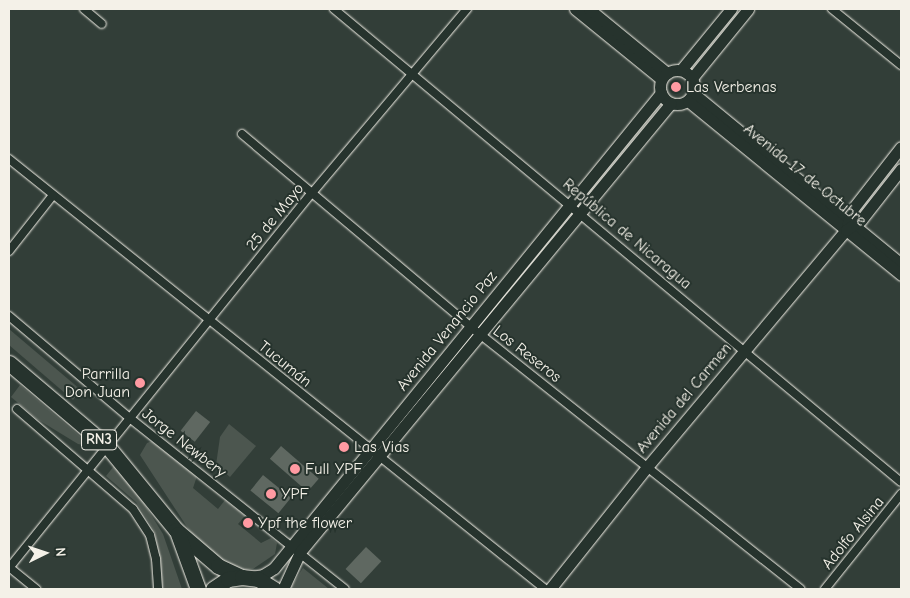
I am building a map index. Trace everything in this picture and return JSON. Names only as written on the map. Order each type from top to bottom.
[{"type":"highway","name":"RN3","points":[[9,363],[108,447],[176,530],[218,566],[274,589]]},
{"type":"highway","name":"RN3","points":[[176,530],[198,589]]},
{"type":"highway","points":[[213,589],[228,580],[246,577]]},
{"type":"main road","points":[[575,9],[664,76]]},
{"type":"main road","points":[[589,9],[664,76]]},
{"type":"main road","points":[[664,76],[681,70],[732,9]]},
{"type":"main road","points":[[664,76],[661,93],[671,103],[691,97],[692,78],[748,9]]},
{"type":"main road","points":[[681,70],[692,78]]},
{"type":"main road","name":"Avenida Venancio Paz","points":[[283,589],[295,548],[370,449],[661,93]]},
{"type":"main road","name":"Avenida 17 de Octubre","points":[[691,97],[849,225],[901,264]]},
{"type":"main road","name":"Avenida Venancio Paz","points":[[246,577],[269,572],[295,548],[380,457],[671,103]]},
{"type":"main road","name":"Avenida del Carmen","points":[[849,225],[851,211],[901,147]]},
{"type":"main road","name":"Avenida del Carmen","points":[[550,589],[648,467],[849,225],[901,169]]},
{"type":"main road","name":"Avenida 17 de Octubre","points":[[849,225],[901,275]]},
{"type":"street","points":[[84,9],[102,24]]},
{"type":"street","name":"República de Nicaragua","points":[[334,9],[901,482]]},
{"type":"street","name":"25 de Mayo","points":[[9,567],[312,194],[467,9]]},
{"type":"street","points":[[832,9],[901,65]]},
{"type":"street","name":"Los Reseros","points":[[242,134],[471,327],[800,589]]},
{"type":"street","name":"Tucumán","points":[[9,159],[545,589]]},
{"type":"street","points":[[9,251],[54,195]]},
{"type":"street","name":"Jorge Newbery","points":[[9,316],[131,418],[345,589]]},
{"type":"street","points":[[17,409],[133,509],[150,535],[156,559],[158,589]]},
{"type":"street","name":"Adolfo Alsina","points":[[825,589],[901,494]]},
{"type":"street","points":[[9,567],[36,589]]},
{"type":"shaded area","points":[[658,105],[663,108],[581,206],[577,203]]},
{"type":"shaded area","points":[[9,329],[81,390],[73,400],[9,345]]},
{"type":"shaded area","points":[[20,385],[81,437],[88,446],[78,444],[37,419],[11,397]]},
{"type":"shaded area","points":[[229,424],[256,446],[230,477],[216,465],[220,437]]},
{"type":"shaded area","points":[[152,441],[197,476],[193,488],[218,509],[225,500],[245,516],[238,524],[261,543],[271,538],[277,543],[275,554],[253,569],[241,570],[211,554],[189,530],[140,455],[147,443]]},
{"type":"shaded area","points":[[114,466],[137,492],[163,534],[182,589],[163,589],[155,532],[136,502],[106,476]]},
{"type":"shaded area","points":[[303,568],[329,589],[290,589]]},
{"type":"building","points":[[196,411],[210,422],[195,442],[181,431]]},
{"type":"building","name":"Full YPF","points":[[281,446],[319,479],[308,492],[270,459]]},
{"type":"building","points":[[263,475],[291,498],[278,513],[250,491]]},
{"type":"building","points":[[366,547],[381,561],[361,583],[346,569]]},
{"type":"place","name":"Las Verbenas","points":[[676,87]]},
{"type":"place","name":"Parrilla Don Juan","points":[[140,383]]},
{"type":"place","name":"Las Vias","points":[[344,447]]},
{"type":"place","name":"Full YPF","points":[[295,469]]},
{"type":"place","name":"YPF","points":[[271,494]]},
{"type":"place","name":"Ypf the flower","points":[[248,523]]}]
